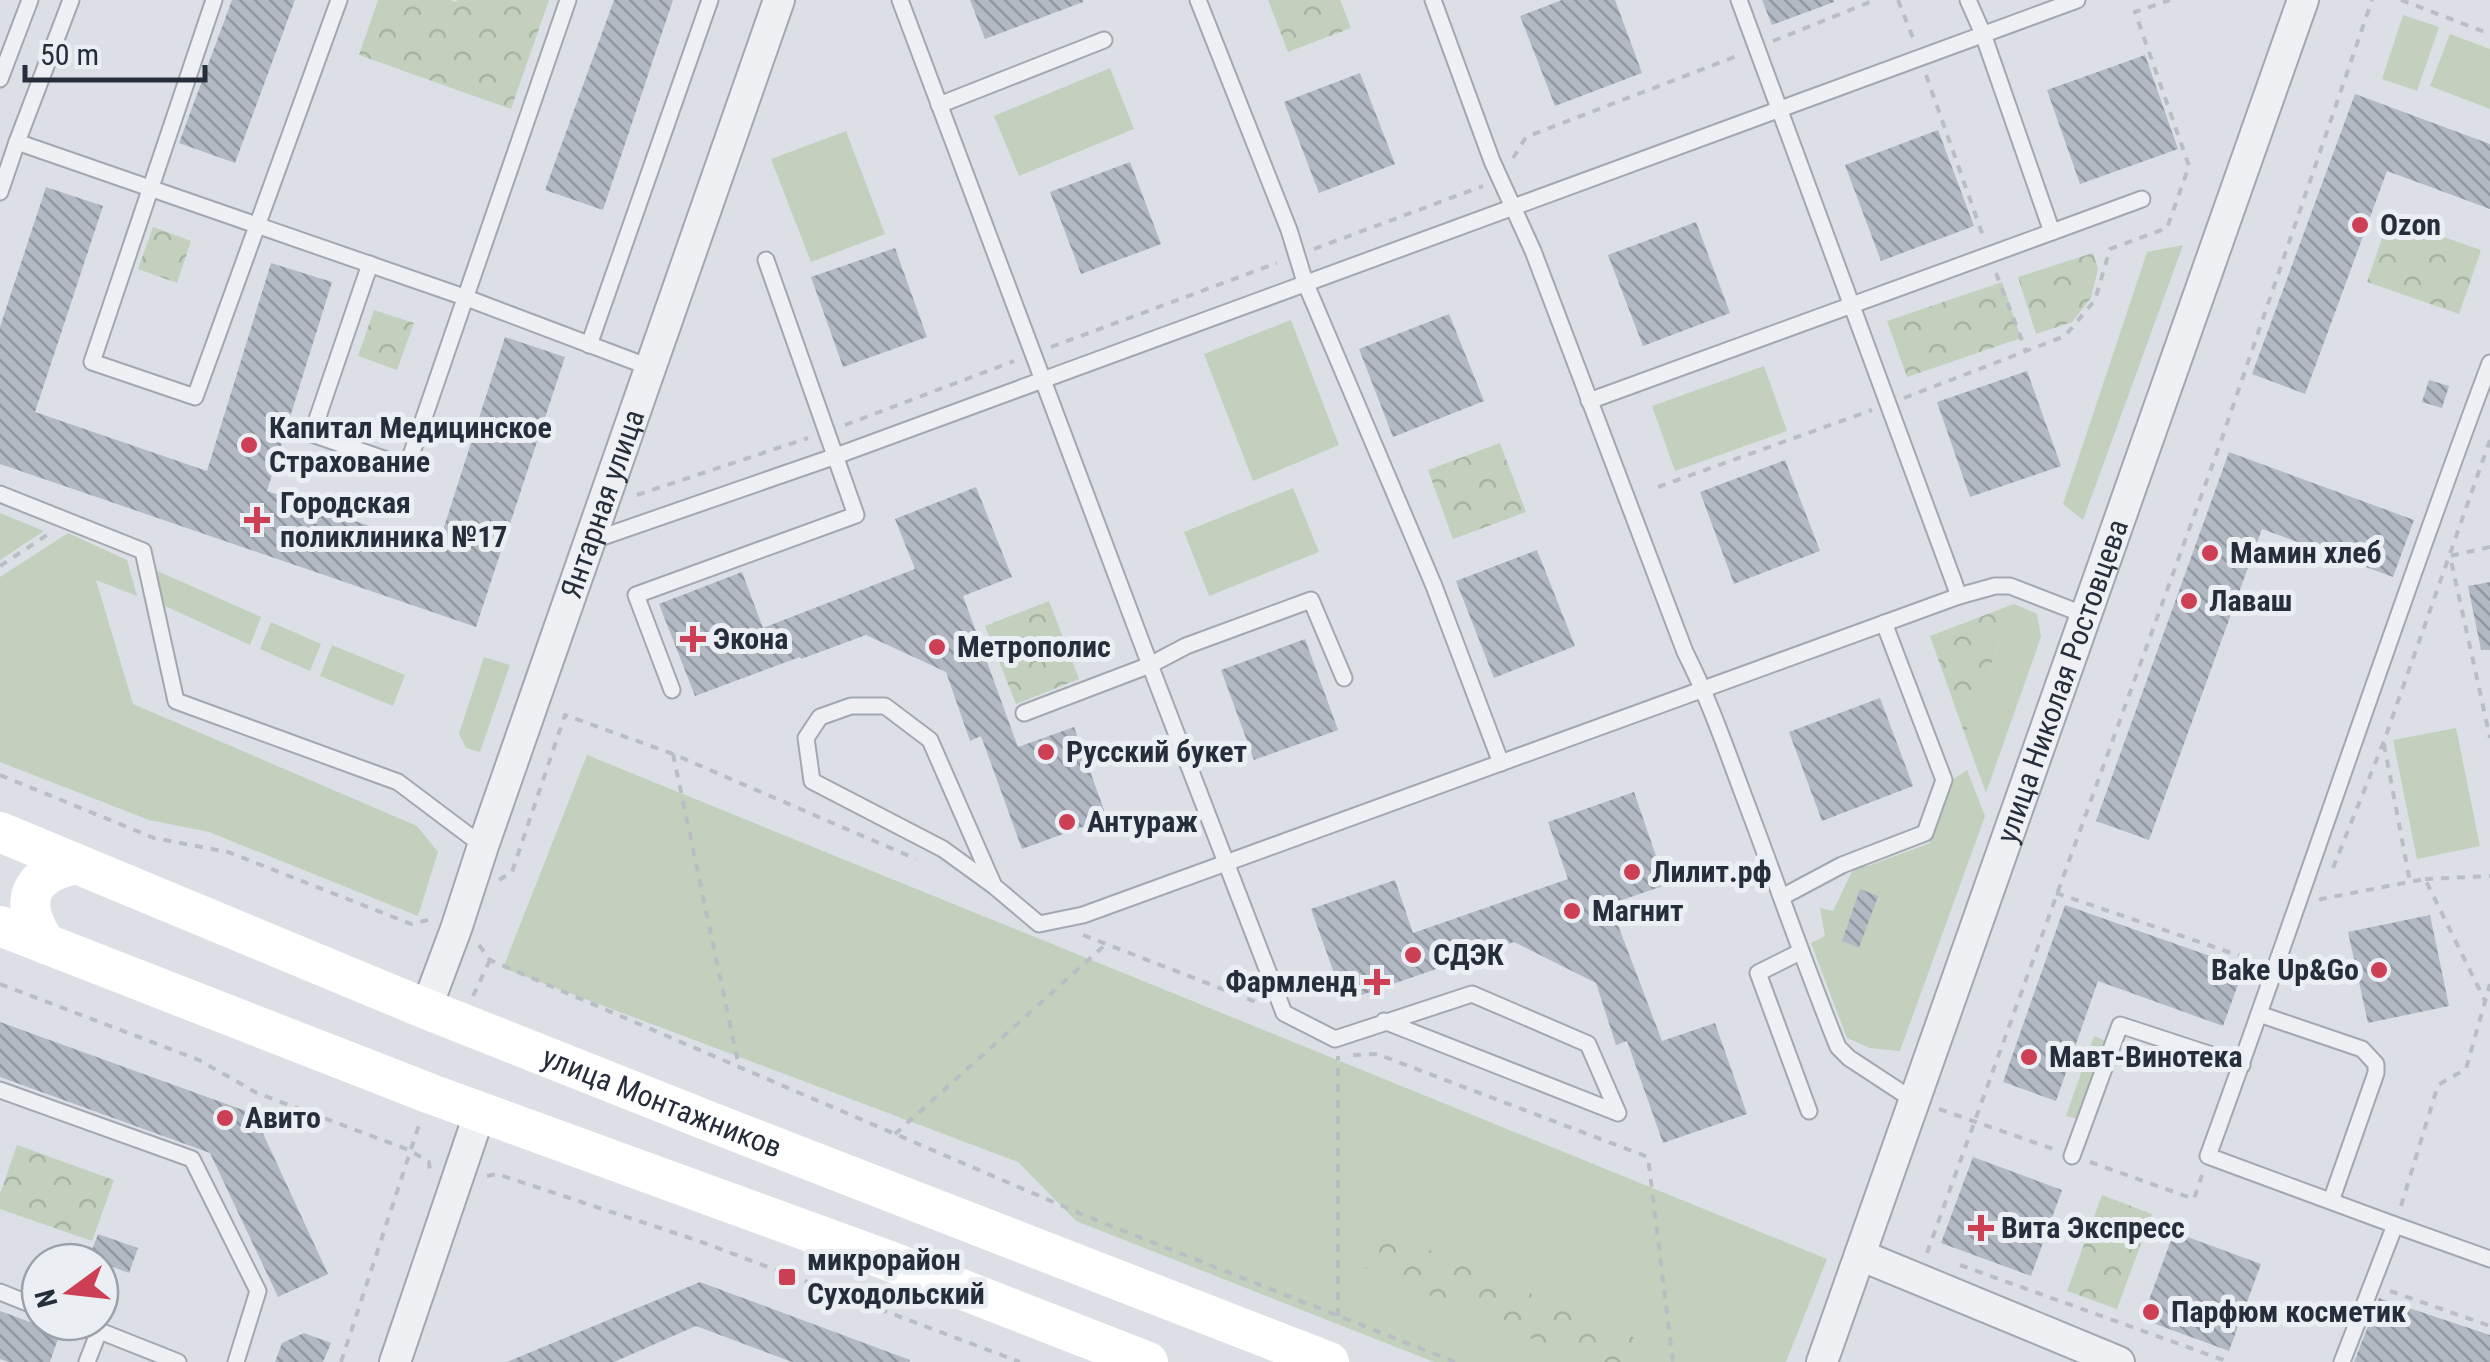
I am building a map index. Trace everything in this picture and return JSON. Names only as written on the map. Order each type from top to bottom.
[{"type":"main road","name":"улица Монтажников","points":[[0,832],[426,1009],[1329,1362]]},
{"type":"main road","points":[[46,944],[31,914],[34,887],[42,876],[55,869],[77,864]]},
{"type":"main road","points":[[0,926],[480,1112],[887,1260],[1083,1344],[1148,1362]]},
{"type":"main road","points":[[887,1260],[905,1259],[924,1241],[923,1212],[909,1198]]},
{"type":"street","name":"Янтарная улица","points":[[426,1009],[779,0]]},
{"type":"street","name":"улица Николая Ростовцева","points":[[1822,1362],[2303,0]]},
{"type":"street","points":[[395,1362],[480,1112]]},
{"type":"street","points":[[1860,1254],[2119,1362]]},
{"type":"lane","points":[[0,79],[30,0]]},
{"type":"lane","points":[[0,192],[70,0]]},
{"type":"lane","points":[[214,0],[92,362],[196,397],[339,0]]},
{"type":"lane","points":[[370,264],[312,434],[407,466],[568,0]]},
{"type":"lane","points":[[589,345],[710,0]]},
{"type":"lane","points":[[900,0],[1284,1012],[1335,1039],[1384,1021],[1472,994],[1588,1044],[1618,1113],[1384,1021]]},
{"type":"lane","points":[[1198,0],[1289,230],[1305,282],[1434,586],[1501,763]]},
{"type":"lane","points":[[1433,0],[1685,652],[1704,688],[1838,1047],[1913,1100]]},
{"type":"lane","points":[[1739,0],[1959,596]]},
{"type":"lane","points":[[1968,0],[2052,232]]},
{"type":"lane","points":[[589,542],[836,456],[2077,0]]},
{"type":"lane","points":[[939,105],[1104,40]]},
{"type":"lane","points":[[17,142],[370,264],[650,367]]},
{"type":"lane","points":[[1589,400],[2142,199]]},
{"type":"lane","points":[[672,690],[636,594],[856,515],[766,260]]},
{"type":"lane","points":[[2490,363],[2430,521],[2208,1156],[2490,1259]]},
{"type":"lane","points":[[0,494],[143,551],[176,702],[398,782],[483,846]]},
{"type":"lane","points":[[994,886],[930,740],[885,706],[851,706],[820,717],[806,738],[812,782],[943,850],[1039,924],[1083,915],[1959,596],[2010,586],[2085,615]]},
{"type":"lane","points":[[1024,713],[1310,600],[1344,678]]},
{"type":"lane","points":[[1782,897],[1842,865],[1925,833],[1944,780],[1884,623]]},
{"type":"lane","points":[[1800,952],[1758,973],[1809,1111]]},
{"type":"lane","points":[[2260,1014],[2362,1049],[2376,1064],[2331,1202]]},
{"type":"lane","points":[[2072,1156],[2120,1025],[2242,1065]]},
{"type":"lane","points":[[0,1090],[192,1159],[258,1291],[236,1362]]},
{"type":"lane","points":[[2342,1362],[2395,1225]]},
{"type":"lane","points":[[120,1339],[178,1362]]},
{"type":"path","points":[[637,495],[827,432],[1500,180],[1526,137],[1875,0]]},
{"type":"path","points":[[1898,0],[2026,351]]},
{"type":"path","points":[[1658,487],[2064,336],[2095,300],[2110,248],[2167,228],[2188,166],[2134,12],[2170,0]]},
{"type":"path","points":[[1927,1253],[2220,444],[2372,0]]},
{"type":"path","points":[[2401,0],[2490,34]]},
{"type":"path","points":[[2328,881],[2384,740],[2490,440]]},
{"type":"path","points":[[0,566],[69,521]]},
{"type":"path","points":[[2450,556],[2490,548]]},
{"type":"path","points":[[2450,556],[2490,738]]},
{"type":"path","points":[[488,886],[512,872],[565,715],[673,754],[924,863]]},
{"type":"path","points":[[2384,740],[2410,882]]},
{"type":"path","points":[[673,754],[739,1067]]},
{"type":"path","points":[[0,775],[154,838],[228,852],[411,924],[432,919],[474,938],[490,960],[1086,1216],[1455,1362]]},
{"type":"path","points":[[2315,916],[2321,899],[2426,879],[2490,876]]},
{"type":"path","points":[[2426,879],[2485,1002]]},
{"type":"path","points":[[2056,893],[2276,968]]},
{"type":"path","points":[[1074,932],[1262,1004]]},
{"type":"path","points":[[895,1134],[1106,944]]},
{"type":"path","points":[[0,984],[199,1060],[257,1093],[410,1150],[430,1162],[430,1175],[470,1190],[480,1178],[498,1174],[700,1241],[1020,1362]]},
{"type":"path","points":[[2395,1225],[2438,1085],[2466,1069],[2490,984]]},
{"type":"path","points":[[2478,1028],[2490,1028]]},
{"type":"path","points":[[1338,1316],[1338,1056],[1377,1054],[1648,1157],[1674,1362]]},
{"type":"path","points":[[341,1362],[410,1150]]},
{"type":"path","points":[[1944,1259],[2229,1362]]},
{"type":"path","points":[[2372,1285],[2490,1326]]},
{"type":"green space","points":[[378,0],[549,0],[511,109],[359,55]]},
{"type":"green space","points":[[1268,0],[1340,0],[1351,28],[1288,52]]},
{"type":"green space","points":[[2403,15],[2439,27],[2417,91],[2382,79]]},
{"type":"green space","points":[[2450,34],[2490,49],[2490,109],[2430,86]]},
{"type":"green space","points":[[1110,68],[1134,129],[1019,176],[994,116]]},
{"type":"green space","points":[[846,131],[885,234],[811,262],[771,159]]},
{"type":"green space","points":[[2389,218],[2481,250],[2459,314],[2367,282]]},
{"type":"green space","points":[[153,227],[191,241],[177,283],[138,269]]},
{"type":"green space","points":[[2183,245],[2083,520],[2063,504],[2147,252]]},
{"type":"green space","points":[[2093,253],[2098,269],[2091,298],[2072,322],[2036,334],[2018,277]]},
{"type":"green space","points":[[2002,282],[2021,338],[1907,377],[1887,321]]},
{"type":"green space","points":[[374,310],[414,323],[397,370],[358,356]]},
{"type":"green space","points":[[1291,320],[1339,445],[1253,481],[1204,354]]},
{"type":"green space","points":[[1764,366],[1787,431],[1675,471],[1652,406]]},
{"type":"green space","points":[[1500,443],[1526,512],[1453,539],[1428,470]]},
{"type":"green space","points":[[1293,488],[1319,552],[1209,596],[1184,532]]},
{"type":"green space","points":[[0,513],[44,531],[0,560]]},
{"type":"green space","points":[[68,533],[127,560],[137,596],[96,580],[133,704],[417,826],[438,852],[418,916],[209,832],[149,820],[0,762],[0,577]]},
{"type":"green space","points":[[153,569],[261,617],[250,645],[165,606]]},
{"type":"green space","points":[[1049,601],[1079,679],[1016,704],[985,626]]},
{"type":"green space","points":[[2014,604],[2037,614],[2041,637],[1986,793],[1965,735]]},
{"type":"green space","points":[[2014,604],[1965,735],[1930,636]]},
{"type":"green space","points":[[271,622],[321,644],[310,671],[260,649]]},
{"type":"green space","points":[[332,645],[405,675],[393,706],[320,676]]},
{"type":"green space","points":[[484,657],[510,665],[480,752],[466,748],[459,734]]},
{"type":"green space","points":[[2456,728],[2480,846],[2417,859],[2393,740]]},
{"type":"green space","points":[[587,755],[1827,1259],[1786,1362],[1434,1362],[1076,1221],[1018,1162],[503,968]]},
{"type":"green space","points":[[1967,770],[1985,816],[1900,1051],[1870,1048],[1847,1038],[1811,943],[1825,936],[1820,908],[1833,911],[1855,865],[1868,866],[1930,843],[1949,782]]},
{"type":"green space","points":[[2094,1036],[2108,1042],[2080,1119],[2066,1116]]},
{"type":"green space","points":[[17,1145],[114,1180],[92,1241],[0,1209],[0,1194]]},
{"type":"green space","points":[[2102,1195],[2152,1214],[2117,1309],[2067,1291]]},
{"type":"green space","points":[[1380,1229],[1640,1340],[1631,1362],[1586,1362],[1364,1267]]},
{"type":"building","points":[[232,0],[295,0],[235,163],[179,143]]},
{"type":"building","points":[[614,0],[673,0],[603,210],[545,190]]},
{"type":"building","points":[[970,0],[1083,0],[1083,2],[985,39]]},
{"type":"building","points":[[1562,0],[1615,0],[1642,73],[1555,106],[1520,16]]},
{"type":"building","points":[[1762,0],[1834,0],[1834,2],[1772,25]]},
{"type":"building","points":[[2145,55],[2178,149],[2080,184],[2047,90]]},
{"type":"building","points":[[1360,73],[1395,164],[1319,193],[1284,102]]},
{"type":"building","points":[[2355,94],[2490,144],[2490,209],[2387,171],[2305,394],[2252,374]]},
{"type":"building","points":[[1938,130],[1974,226],[1881,261],[1845,165]]},
{"type":"building","points":[[1130,162],[1161,244],[1081,274],[1050,192]]},
{"type":"building","points":[[46,187],[103,206],[35,412],[207,471],[271,263],[332,282],[267,491],[437,549],[505,337],[565,357],[476,627],[0,464],[0,327]]},
{"type":"building","points":[[1696,222],[1730,313],[1643,346],[1608,255]]},
{"type":"building","points":[[895,248],[927,337],[843,367],[811,277]]},
{"type":"building","points":[[1449,314],[1484,401],[1393,437],[1359,349]]},
{"type":"building","points":[[2027,371],[2061,466],[1970,497],[1937,402]]},
{"type":"building","points":[[2429,380],[2449,386],[2442,408],[2422,402]]},
{"type":"building","points":[[2229,452],[2414,520],[2393,577],[2262,529],[2149,840],[2096,821]]},
{"type":"building","points":[[1785,460],[1820,551],[1734,584],[1700,492]]},
{"type":"building","points":[[976,487],[1012,577],[963,596],[1018,747],[1074,727],[1107,818],[1022,849],[981,736],[970,741],[946,672],[866,635],[695,696],[659,604],[742,572],[763,628],[915,569],[895,519]]},
{"type":"building","points":[[1537,550],[1575,646],[1494,678],[1456,581]]},
{"type":"building","points":[[2490,582],[2490,650],[2481,650],[2468,586]]},
{"type":"building","points":[[1305,639],[1338,730],[1254,760],[1221,670]]},
{"type":"building","points":[[1880,698],[1913,786],[1822,821],[1789,732]]},
{"type":"building","points":[[1634,792],[1666,885],[1610,904],[1662,1041],[1715,1023],[1747,1114],[1663,1143],[1627,1041],[1616,1045],[1596,983],[1514,942],[1344,1001],[1311,909],[1395,880],[1413,933],[1568,879],[1548,822]]},
{"type":"building","points":[[1860,889],[1878,896],[1859,948],[1842,941]]},
{"type":"building","points":[[2065,905],[2244,968],[2223,1026],[2098,981],[2056,1101],[2003,1082]]},
{"type":"building","points":[[2430,915],[2449,1006],[2368,1023],[2348,932]]},
{"type":"building","points":[[0,1022],[254,1114],[328,1274],[278,1297],[210,1153],[0,1077]]},
{"type":"building","points":[[1973,1157],[2062,1190],[2031,1276],[1941,1243]]},
{"type":"building","points":[[2174,1232],[2261,1264],[2229,1351],[2142,1319]]},
{"type":"building","points":[[98,1234],[138,1248],[129,1273],[120,1270],[120,1242],[95,1242]]},
{"type":"building","points":[[700,1282],[910,1360],[792,1362],[696,1326],[614,1362],[507,1362]]},
{"type":"building","points":[[2379,1298],[2490,1335],[2490,1362],[2354,1362]]},
{"type":"building","points":[[0,1311],[20,1318],[20,1342],[57,1342],[50,1362],[0,1359]]},
{"type":"building","points":[[304,1333],[331,1343],[323,1362],[275,1362],[282,1343]]},
{"type":"place","name":"Ozon","points":[[2360,225]]},
{"type":"place","name":"Капитал Медицинское Страхование","points":[[249,445]]},
{"type":"place","name":"Городская поликлиника №17","points":[[257,520]]},
{"type":"place","name":"Мамин хлеб","points":[[2210,553]]},
{"type":"place","name":"Лаваш","points":[[2189,601]]},
{"type":"place","name":"Экона","points":[[693,639]]},
{"type":"place","name":"Метрополис","points":[[937,647]]},
{"type":"place","name":"Русский букет","points":[[1046,752]]},
{"type":"place","name":"Антураж","points":[[1067,822]]},
{"type":"place","name":"Лилит.рф","points":[[1632,872]]},
{"type":"place","name":"Магнит","points":[[1572,911]]},
{"type":"place","name":"СДЭК","points":[[1413,955]]},
{"type":"place","name":"Bake Up&Go","points":[[2379,970]]},
{"type":"place","name":"Фармленд","points":[[1377,982]]},
{"type":"place","name":"Мавт-Винотека","points":[[2029,1057]]},
{"type":"place","name":"Авито","points":[[225,1118]]},
{"type":"place","name":"Вита Экспресс","points":[[1981,1228]]},
{"type":"place","name":"микрорайон Суходольский","points":[[787,1277]]},
{"type":"place","name":"Парфюм косметик","points":[[2151,1312]]}]
